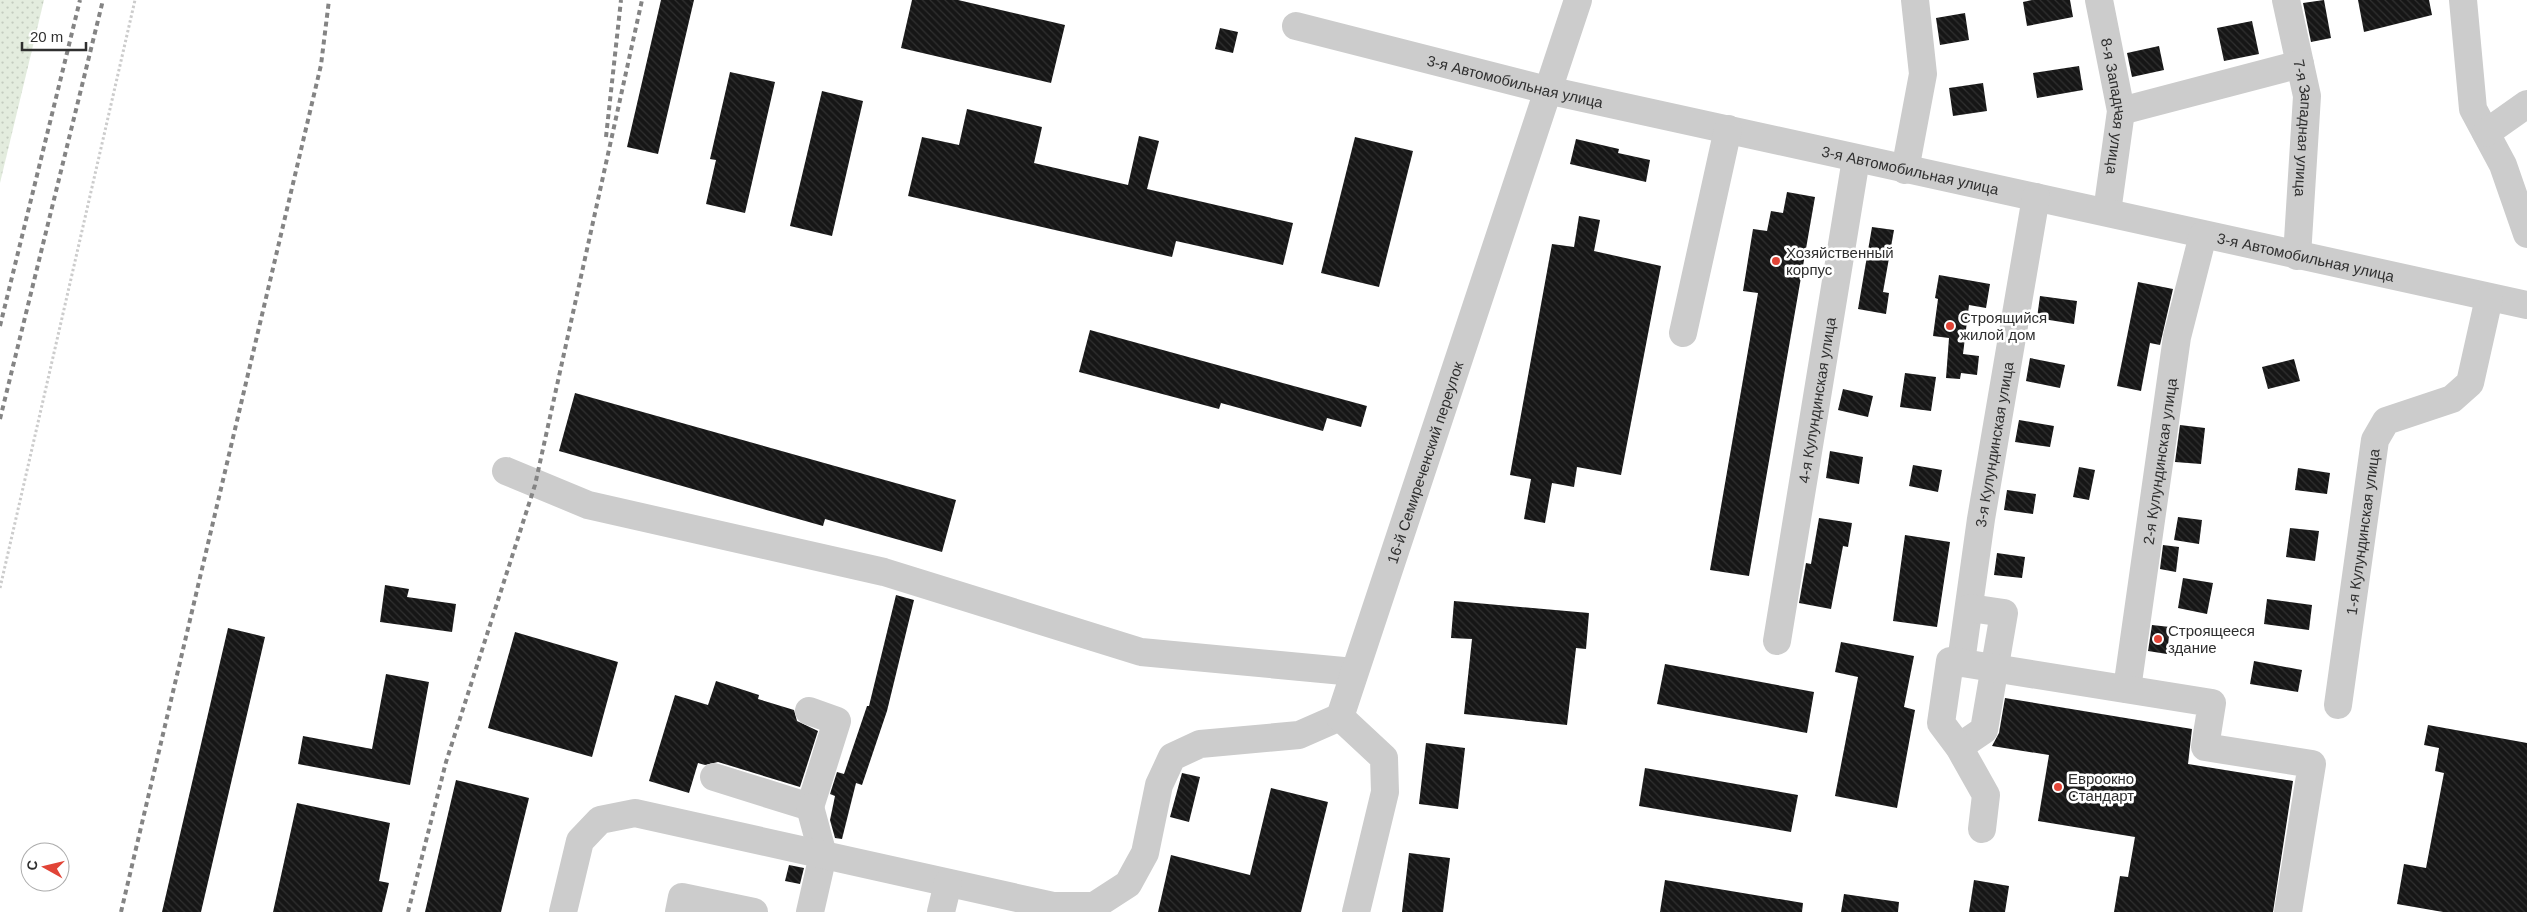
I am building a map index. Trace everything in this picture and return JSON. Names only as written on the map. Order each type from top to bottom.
[{"type":"street","name":"16-й Семиреченский переулок","points":[[1340,717],[1578,0]]},
{"type":"street","points":[[1904,170],[1924,74],[1915,0]]},
{"type":"street","name":"8-я Западная улица","points":[[2099,0],[2121,111],[2107,212]]},
{"type":"street","name":"7-я Западная улица","points":[[2286,0],[2307,96],[2297,256]]},
{"type":"street","points":[[2463,0],[2473,109],[2503,165],[2527,234]]},
{"type":"street","name":"3-я Автомобильная улица","points":[[1296,26],[1547,90],[2527,306]]},
{"type":"street","points":[[2121,111],[2300,64]]},
{"type":"street","points":[[2486,134],[2527,104]]},
{"type":"street","points":[[1683,333],[1728,129]]},
{"type":"street","name":"4-я Кулундинская улица","points":[[1777,641],[1856,159]]},
{"type":"street","name":"3-я Кулундинская улица","points":[[1961,662],[1981,519],[2036,198]]},
{"type":"street","name":"2-я Кулундинская улица","points":[[2127,689],[2177,336],[2203,235]]},
{"type":"street","name":"1-я Кулундинская улица","points":[[2338,705],[2375,440],[2386,421],[2452,399],[2470,383],[2489,298]]},
{"type":"street","points":[[506,472],[588,506],[884,572],[1141,652],[1354,672]]},
{"type":"street","points":[[1959,747],[1984,730],[2004,613],[1970,608]]},
{"type":"street","points":[[1982,829],[1986,795],[1959,747],[1940,723],[1950,661],[2212,703],[2205,747],[2312,764],[2288,912]]},
{"type":"street","points":[[809,711],[838,721],[810,807],[823,855],[810,912]]},
{"type":"street","points":[[563,912],[580,841],[600,820],[635,813],[1053,906],[1094,906],[1128,884],[1145,853],[1159,785],[1172,757],[1200,744],[1300,735],[1340,717],[1384,758],[1385,792],[1356,912]]},
{"type":"street","points":[[714,777],[810,807]]},
{"type":"street","points":[[941,912],[948,883]]},
{"type":"street","points":[[679,912],[682,897],[754,912]]},
{"type":"path","points":[[0,588],[135,0]]},
{"type":"shaded area","points":[[0,0],[44,0],[0,183]]},
{"type":"building","points":[[661,0],[694,0],[658,154],[627,147]]},
{"type":"building","points":[[912,0],[958,0],[1065,25],[1051,83],[901,48]]},
{"type":"building","points":[[2032,0],[2070,0],[2073,17],[2027,26],[2023,2]]},
{"type":"building","points":[[2324,0],[2331,38],[2311,42],[2303,3]]},
{"type":"building","points":[[2358,0],[2429,0],[2432,15],[2364,32]]},
{"type":"building","points":[[1965,13],[1969,40],[1940,45],[1936,18]]},
{"type":"building","points":[[2252,21],[2259,54],[2224,61],[2217,28]]},
{"type":"building","points":[[1220,28],[1238,32],[1233,53],[1215,49]]},
{"type":"building","points":[[2159,46],[2164,70],[2132,77],[2127,53]]},
{"type":"building","points":[[2079,66],[2083,90],[2037,98],[2033,73]]},
{"type":"building","points":[[730,72],[775,82],[745,213],[706,204],[716,160],[710,159]]},
{"type":"building","points":[[1983,83],[1987,111],[1953,116],[1949,88]]},
{"type":"building","points":[[822,91],[863,101],[832,236],[790,226]]},
{"type":"building","points":[[967,109],[1042,127],[1034,163],[1128,185],[1139,136],[1159,141],[1147,189],[1293,223],[1283,265],[1176,241],[1172,257],[908,196],[922,137],[959,145]]},
{"type":"building","points":[[1355,137],[1413,151],[1379,287],[1321,273]]},
{"type":"building","points":[[1576,139],[1619,149],[1618,153],[1650,160],[1646,182],[1570,164]]},
{"type":"building","points":[[1787,192],[1815,197],[1749,576],[1710,570],[1758,293],[1743,291],[1753,229],[1767,231],[1771,211],[1783,213]]},
{"type":"building","points":[[1579,216],[1600,220],[1594,251],[1661,266],[1621,475],[1577,467],[1574,487],[1552,483],[1545,523],[1524,519],[1531,479],[1510,475],[1552,244],[1574,247]]},
{"type":"building","points":[[1872,227],[1894,230],[1883,292],[1889,293],[1886,314],[1858,309]]},
{"type":"building","points":[[1939,275],[1990,284],[1986,308],[1969,305],[1963,354],[1979,356],[1977,375],[1961,373],[1960,379],[1946,378],[1949,338],[1933,336],[1938,299],[1935,298]]},
{"type":"building","points":[[2138,282],[2173,289],[2160,345],[2150,343],[2141,391],[2117,386]]},
{"type":"building","points":[[2040,296],[2077,301],[2074,324],[2037,318]]},
{"type":"building","points":[[1090,330],[1367,406],[1361,427],[1327,418],[1323,431],[1221,403],[1219,409],[1079,372]]},
{"type":"building","points":[[2030,358],[2065,365],[2060,388],[2026,381]]},
{"type":"building","points":[[2294,359],[2300,381],[2268,389],[2262,367]]},
{"type":"building","points":[[1905,373],[1936,377],[1931,411],[1900,407]]},
{"type":"building","points":[[1843,389],[1873,396],[1868,417],[1838,410]]},
{"type":"building","points":[[575,393],[956,500],[942,552],[825,519],[823,526],[559,451]]},
{"type":"building","points":[[2019,420],[2054,426],[2050,447],[2015,442]]},
{"type":"building","points":[[2180,425],[2205,428],[2201,464],[2175,462]]},
{"type":"building","points":[[1830,451],[1863,457],[1859,484],[1826,478]]},
{"type":"building","points":[[1913,465],[1942,470],[1938,492],[1909,486]]},
{"type":"building","points":[[2079,467],[2095,470],[2089,500],[2073,497]]},
{"type":"building","points":[[2298,468],[2330,473],[2327,494],[2295,490]]},
{"type":"building","points":[[2007,490],[2036,494],[2033,514],[2004,510]]},
{"type":"building","points":[[2178,517],[2202,520],[2199,544],[2174,540]]},
{"type":"building","points":[[1819,518],[1852,523],[1848,547],[1843,546],[1831,609],[1799,603],[1806,563],[1811,564]]},
{"type":"building","points":[[2290,528],[2319,531],[2315,561],[2286,557]]},
{"type":"building","points":[[1905,535],[1950,542],[1937,627],[1893,621]]},
{"type":"building","points":[[2163,545],[2179,547],[2176,572],[2160,569]]},
{"type":"building","points":[[1997,553],[2025,557],[2022,578],[1994,575]]},
{"type":"building","points":[[2183,578],[2213,583],[2207,614],[2178,608]]},
{"type":"building","points":[[385,585],[409,589],[407,597],[456,604],[452,632],[380,622]]},
{"type":"building","points":[[896,595],[914,600],[887,711],[862,785],[856,783],[842,839],[835,838],[830,820],[835,796],[830,794],[837,772],[844,774],[867,706],[869,706]]},
{"type":"building","points":[[2267,599],[2312,605],[2309,630],[2264,624]]},
{"type":"building","points":[[1454,601],[1589,613],[1586,649],[1576,648],[1567,725],[1464,714],[1472,639],[1451,638]]},
{"type":"building","name":"Строящееся здание","points":[[2152,625],[2170,627],[2167,654],[2148,651]]},
{"type":"building","points":[[228,628],[265,637],[201,912],[162,912]]},
{"type":"building","points":[[515,632],[618,662],[592,757],[488,728]]},
{"type":"building","points":[[1841,642],[1914,656],[1904,707],[1915,710],[1897,808],[1835,796],[1858,677],[1835,672]]},
{"type":"building","points":[[2254,661],[2302,670],[2298,692],[2250,684]]},
{"type":"building","points":[[1665,664],[1814,692],[1807,733],[1657,704]]},
{"type":"building","points":[[386,674],[429,682],[410,785],[298,764],[303,736],[372,749]]},
{"type":"building","points":[[716,681],[759,695],[758,699],[794,710],[797,721],[818,731],[800,787],[718,762],[705,765],[698,763],[689,793],[649,781],[675,695],[708,705]]},
{"type":"building","points":[[2005,698],[2192,729],[2188,764],[2293,781],[2273,912],[2114,912],[2120,876],[2128,877],[2135,837],[2038,821],[2049,755],[1992,746],[1999,733]]},
{"type":"building","points":[[2428,725],[2527,743],[2527,912],[2443,912],[2397,904],[2404,864],[2426,868],[2444,773],[2435,771],[2439,748],[2424,745]]},
{"type":"building","points":[[1426,743],[1465,748],[1458,809],[1419,804]]},
{"type":"building","points":[[1645,768],[1798,795],[1791,832],[1639,806]]},
{"type":"building","points":[[1182,773],[1200,777],[1189,822],[1170,817]]},
{"type":"building","points":[[456,780],[529,798],[501,912],[425,912]]},
{"type":"building","points":[[1271,788],[1328,802],[1301,912],[1158,912],[1171,855],[1250,875]]},
{"type":"building","points":[[297,803],[390,823],[379,881],[389,883],[382,912],[273,912]]},
{"type":"building","points":[[1409,853],[1450,858],[1443,912],[1402,912]]},
{"type":"building","points":[[789,865],[804,868],[800,884],[785,881]]},
{"type":"building","points":[[1665,880],[1803,903],[1802,912],[1660,912]]},
{"type":"building","points":[[1974,880],[2009,886],[2005,912],[1969,912]]},
{"type":"building","points":[[1844,894],[1899,902],[1898,912],[1841,912]]},
{"type":"railway","points":[[0,326],[80,0]]},
{"type":"railway","points":[[0,419],[103,0]]},
{"type":"railway","points":[[121,912],[321,65],[329,0]]},
{"type":"railway","points":[[606,137],[621,0]]},
{"type":"railway","points":[[408,912],[446,762],[535,485],[642,0]]},
{"type":"place","name":"Хозяйственный корпус","points":[[1776,261]]},
{"type":"place","name":"Строящийся жилой дом","points":[[1950,326]]},
{"type":"place","name":"Строящееся здание","points":[[2158,639]]},
{"type":"place","name":"Евроокно Стандарт","points":[[2058,787]]}]
